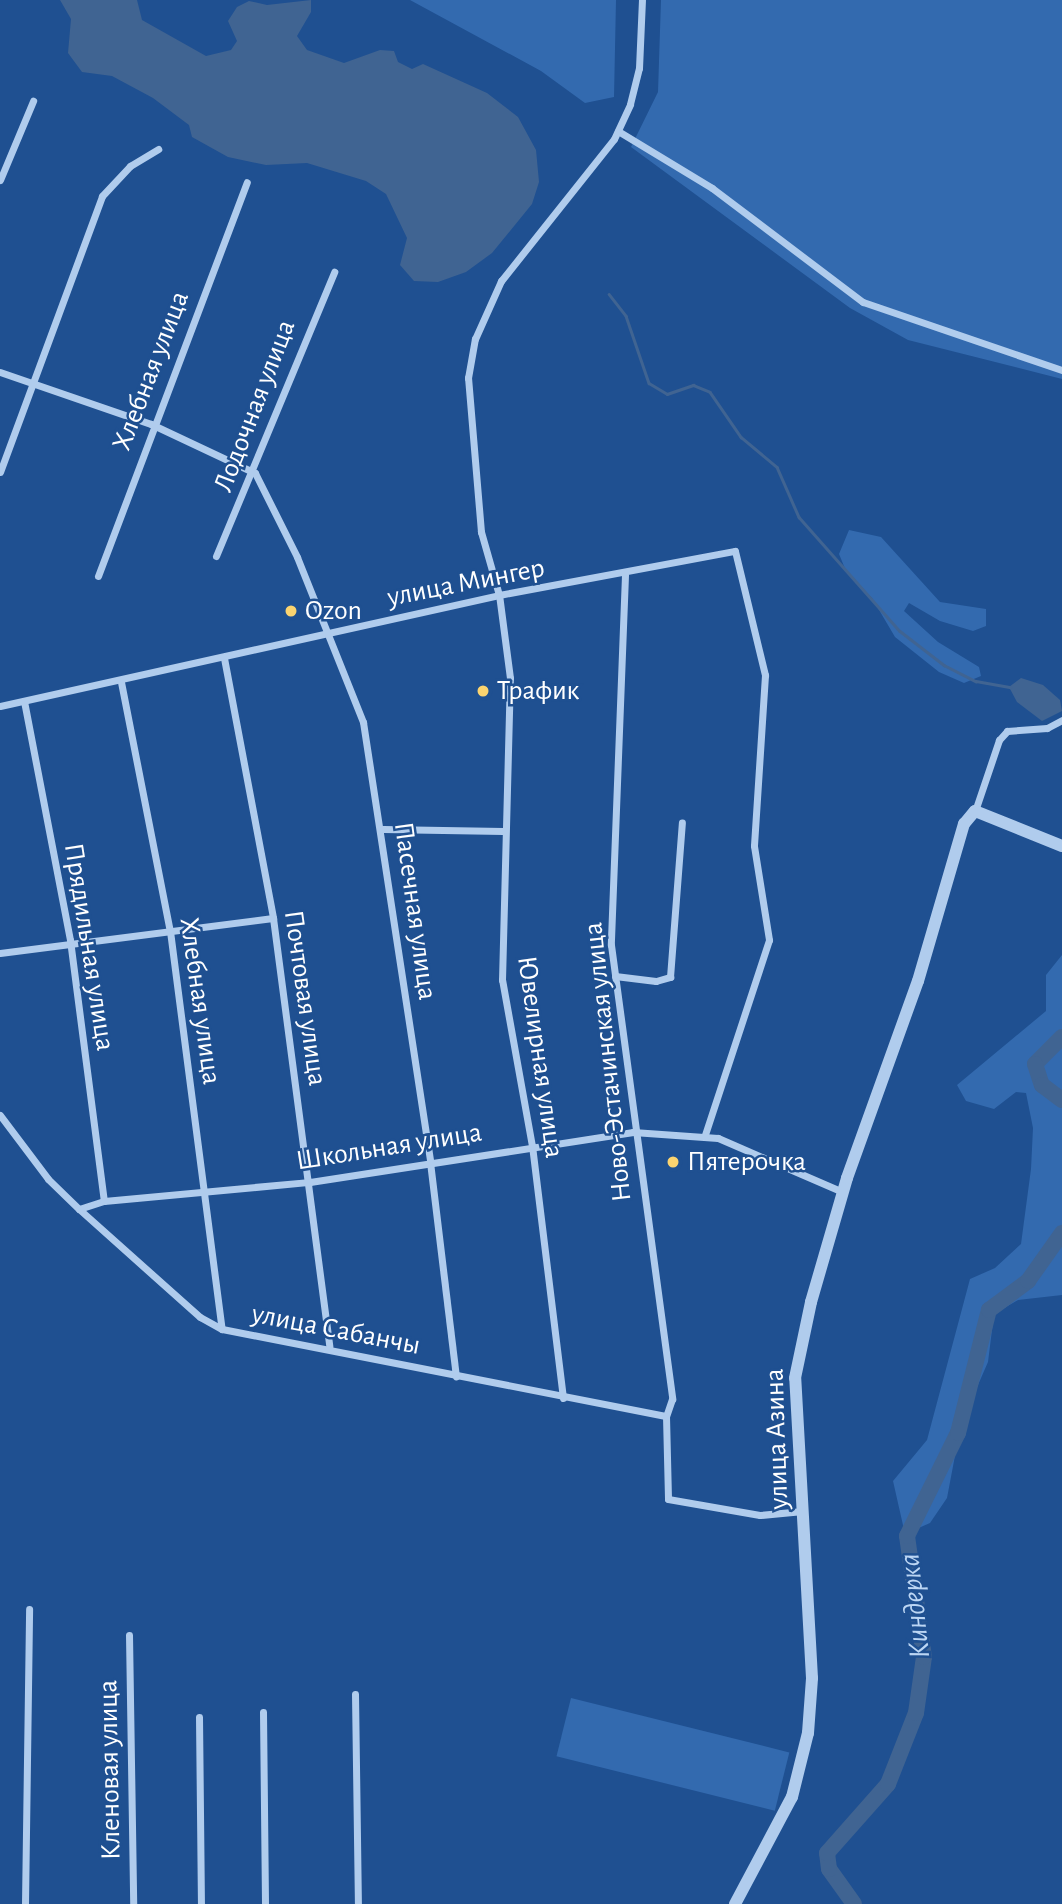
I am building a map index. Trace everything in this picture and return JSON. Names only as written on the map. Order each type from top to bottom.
[{"type":"street","name":"Ювелирная улица","points":[[563,1398],[532,1146],[502,979],[503,831],[510,678],[499,596],[481,532],[481,489],[469,431],[468,378],[475,339],[501,281],[618,131],[639,68],[642,0]]},
{"type":"street","points":[[0,180],[33,101]]},
{"type":"street","points":[[618,131],[712,188],[863,302],[1062,370]]},
{"type":"street","points":[[0,472],[35,387],[102,196],[130,166],[158,149]]},
{"type":"street","name":"Хлебная улица","points":[[98,576],[152,424],[247,182]]},
{"type":"street","name":"Лодочная улица","points":[[216,556],[254,473],[321,292],[334,272]]},
{"type":"street","points":[[0,372],[35,387],[152,424],[254,473]]},
{"type":"street","name":"Пасечная улица","points":[[254,473],[297,557],[323,634],[363,722],[383,829],[430,1163],[456,1376]]},
{"type":"street","name":"улица Мингер","points":[[0,706],[121,682],[499,596],[625,575],[735,551],[765,675],[754,846],[769,940],[705,1135]]},
{"type":"street","name":"Ново-Эстачинская улица","points":[[625,575],[611,945],[633,1132],[672,1399],[666,1416]]},
{"type":"street","name":"Почтовая улица","points":[[224,658],[273,918],[310,1182],[329,1346]]},
{"type":"street","name":"Хлебная улица","points":[[121,682],[170,932],[222,1329]]},
{"type":"street","name":"Прядильная улица","points":[[24,701],[70,940],[104,1201]]},
{"type":"street","points":[[1062,720],[1047,728],[1007,731],[999,740],[975,811],[1062,846]]},
{"type":"street","name":"улица Азина","points":[[735,1904],[792,1797],[808,1733],[812,1678],[804,1511],[796,1418],[798,1355],[843,1192],[918,981],[964,824],[975,811]]},
{"type":"street","points":[[615,976],[656,981],[670,977],[682,821]]},
{"type":"street","points":[[383,829],[503,831]]},
{"type":"street","points":[[0,953],[70,940],[170,932],[273,918]]},
{"type":"street","name":"улица Сабанчы","points":[[0,1115],[48,1179],[79,1209],[200,1317],[222,1329],[329,1346],[456,1376],[666,1416]]},
{"type":"street","name":"Школьная улица","points":[[79,1209],[104,1201],[310,1182],[633,1132],[705,1135]]},
{"type":"street","points":[[705,1135],[843,1192]]},
{"type":"street","points":[[666,1416],[668,1499],[760,1515],[804,1511]]},
{"type":"street","points":[[25,1904],[29,1609]]},
{"type":"street","name":"Кленовая улица","points":[[129,1636],[133,1904]]},
{"type":"street","points":[[355,1694],[358,1904]]},
{"type":"street","points":[[263,1712],[265,1904]]},
{"type":"street","points":[[199,1717],[201,1904]]},
{"type":"shaded area","points":[[60,0],[137,0],[142,20],[206,56],[231,50],[237,41],[228,21],[237,7],[249,1],[267,5],[311,0],[311,12],[297,36],[307,50],[344,63],[380,50],[394,51],[398,62],[412,69],[423,64],[487,93],[518,117],[536,150],[539,182],[532,204],[492,253],[466,272],[438,282],[414,281],[400,265],[407,238],[386,194],[366,181],[307,163],[266,165],[228,157],[192,137],[189,125],[153,98],[112,76],[82,72],[68,53],[71,19]]},
{"type":"shaded area","points":[[410,0],[616,0],[614,97],[585,103],[541,71]]},
{"type":"shaded area","points":[[661,0],[1062,0],[1062,379],[908,340],[850,308],[631,147],[658,92]]},
{"type":"shaded area","points":[[849,530],[881,537],[940,602],[986,609],[986,626],[973,631],[940,621],[909,603],[904,611],[938,642],[979,667],[981,676],[964,683],[939,672],[895,637],[872,598],[846,571],[839,554]]},
{"type":"shaded area","points":[[1021,678],[1043,685],[1060,700],[1062,711],[1042,721],[1017,702],[1009,687]]},
{"type":"shaded area","points":[[1062,955],[1062,1295],[1018,1300],[994,1314],[988,1362],[961,1424],[947,1498],[930,1523],[905,1534],[893,1481],[927,1440],[970,1279],[995,1268],[1021,1244],[1031,1169],[1033,1128],[1026,1093],[1016,1092],[994,1109],[966,1101],[957,1085],[1046,1011],[1046,975]]},
{"type":"shaded area","points":[[571,1698],[789,1752],[775,1811],[556,1756]]},
{"type":"waterway","points":[[609,294],[626,316],[649,383],[667,394],[693,385],[710,392],[741,437],[777,467],[799,517],[900,631],[944,665],[976,681],[1010,687]]},
{"type":"waterway","name":"Киндерка","points":[[1062,1037],[1035,1064],[1042,1085],[1062,1100]]},
{"type":"waterway","name":"Киндерка","points":[[854,1904],[829,1869],[827,1853],[888,1784],[916,1713],[924,1657],[907,1536],[958,1433],[989,1310],[1028,1281],[1062,1233]]},
{"type":"place","name":"Ozon","points":[[291,611]]},
{"type":"place","name":"Трафик","points":[[483,691]]},
{"type":"place","name":"Пятерочка","points":[[673,1162]]}]
